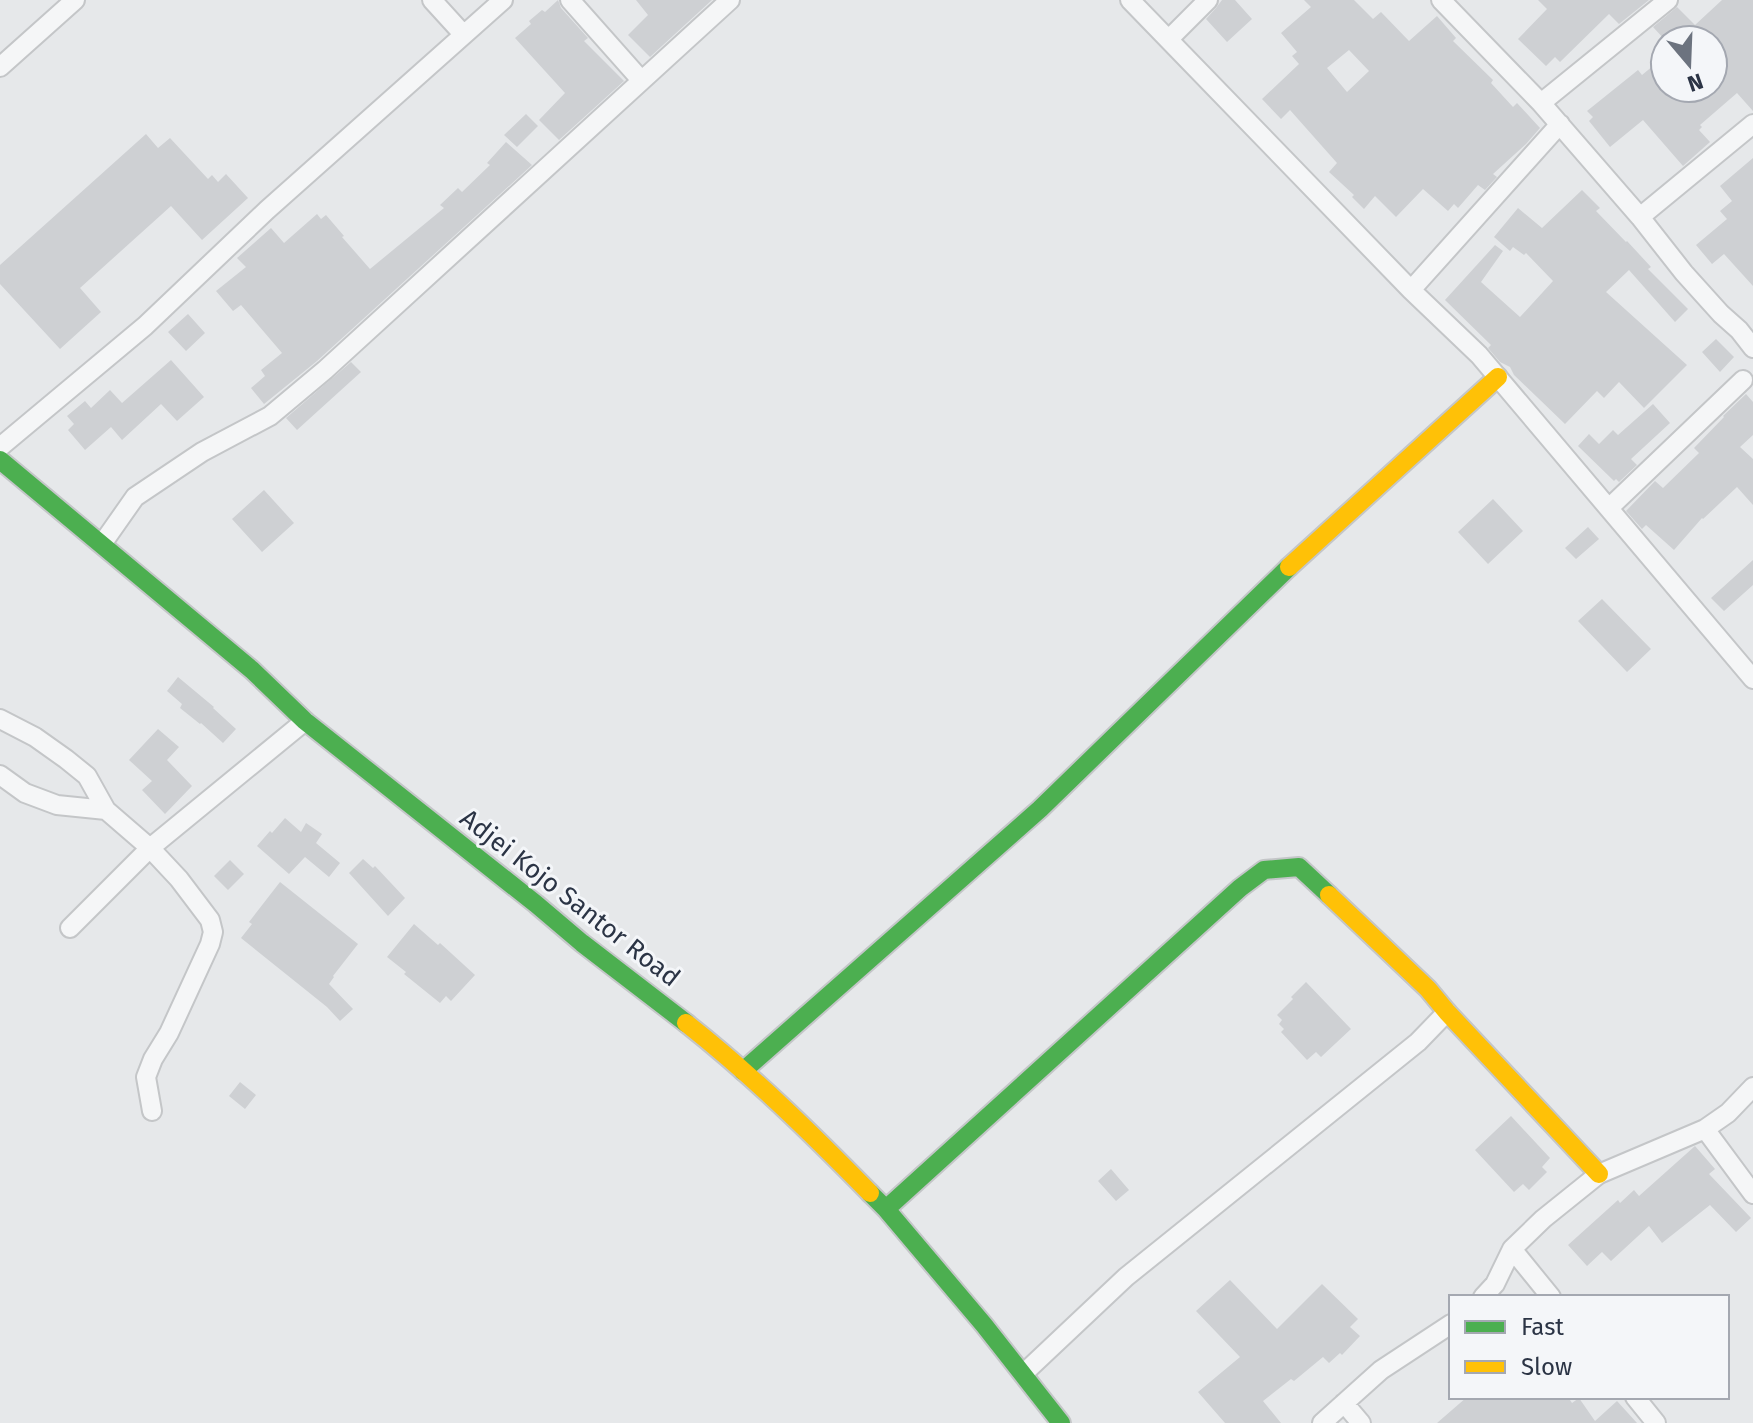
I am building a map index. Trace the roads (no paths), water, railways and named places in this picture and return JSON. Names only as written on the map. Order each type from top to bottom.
[{"type":"street","points":[[0,67],[75,0]]},
{"type":"street","points":[[432,0],[463,34]]},
{"type":"street","points":[[0,447],[145,326],[267,210],[503,0]]},
{"type":"street","points":[[570,0],[641,80]]},
{"type":"street","points":[[102,544],[135,497],[202,452],[270,416],[325,370],[730,0]]},
{"type":"street","points":[[1130,0],[1411,290],[1479,355],[1753,679]]},
{"type":"street","points":[[1169,39],[1208,0]]},
{"type":"street","points":[[1441,0],[1560,124],[1721,314],[1746,324],[1753,348]]},
{"type":"street","points":[[1541,103],[1668,0]]},
{"type":"street","points":[[1411,290],[1560,124]]},
{"type":"street","points":[[1640,217],[1753,124]]},
{"type":"street","points":[[743,1071],[1040,809],[1283,573],[1498,377]]},
{"type":"street","points":[[1609,508],[1743,380]]},
{"type":"street","name":"Adjei Kojo Santor Road","points":[[0,460],[252,670],[305,721],[582,943],[657,999],[801,1122],[886,1209],[1061,1423]]},
{"type":"street","points":[[0,719],[35,737],[87,776],[106,810],[150,848],[179,879],[210,920],[213,932],[210,944],[146,1077],[152,1111]]},
{"type":"street","points":[[70,928],[150,848],[305,721]]},
{"type":"street","points":[[0,775],[25,793],[57,805],[106,810]]},
{"type":"street","points":[[886,1209],[1240,888],[1264,870],[1299,867],[1428,989],[1599,1174]]},
{"type":"street","points":[[1023,1374],[1126,1277],[1418,1042],[1447,1012]]},
{"type":"street","points":[[1485,1295],[1495,1284],[1512,1249],[1543,1219],[1599,1174],[1705,1129],[1728,1113],[1753,1087]]},
{"type":"street","points":[[1705,1129],[1753,1194]]},
{"type":"street","points":[[1512,1249],[1549,1295]]},
{"type":"street","points":[[1322,1423],[1381,1370],[1449,1325]]},
{"type":"street","points":[[1637,1399],[1656,1423]]},
{"type":"street","points":[[1344,1403],[1361,1423]]}]
